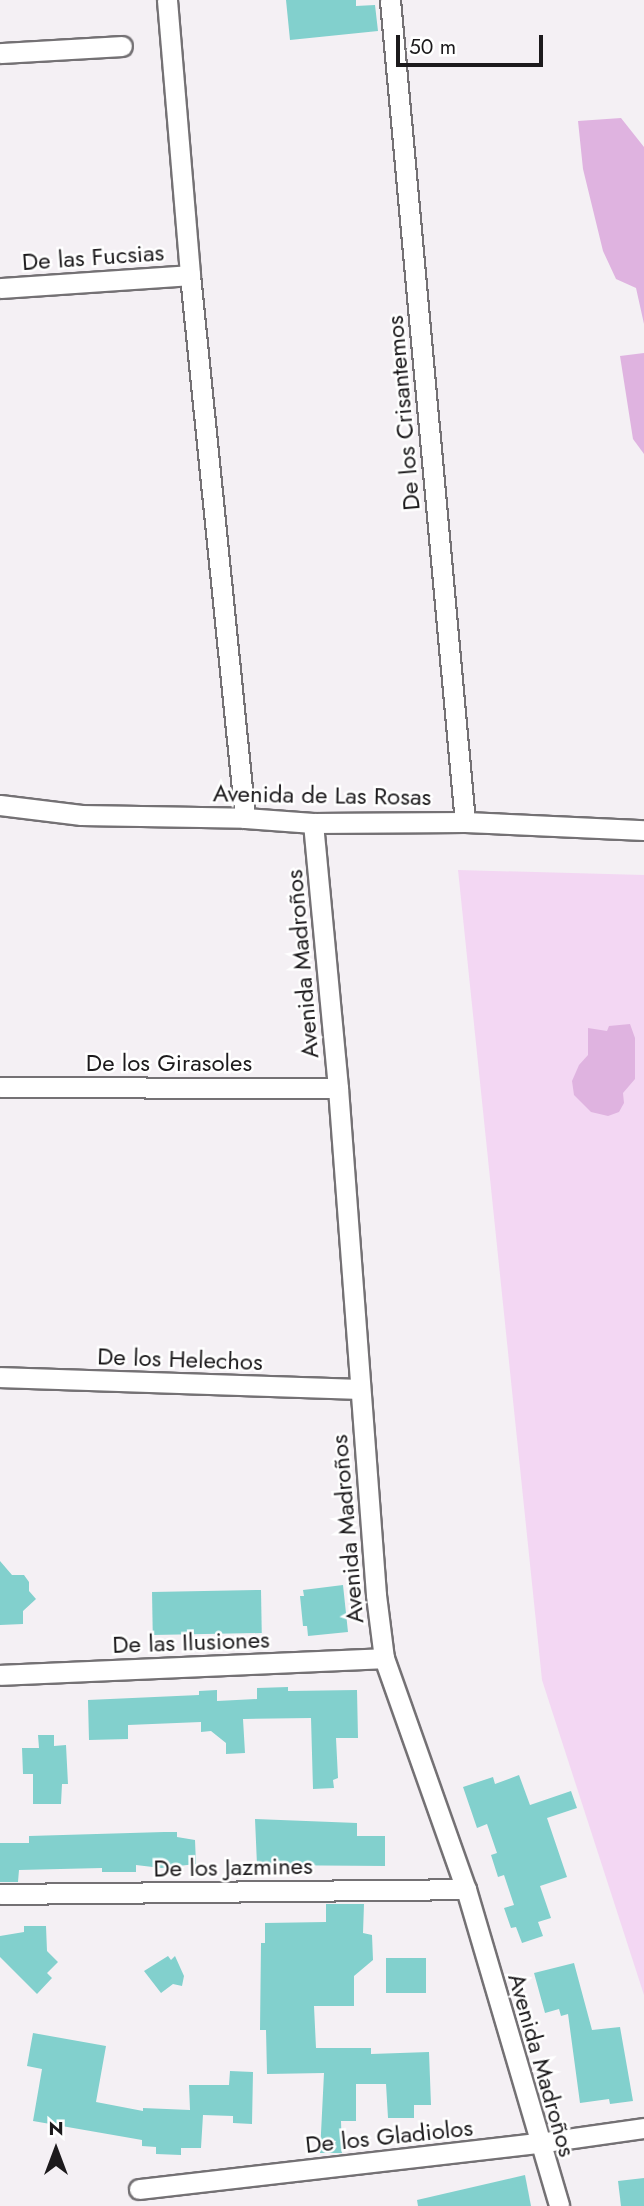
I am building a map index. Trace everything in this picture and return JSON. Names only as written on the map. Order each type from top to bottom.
[{"type":"street","points":[[167,0],[190,275],[245,818]]},
{"type":"street","name":"De los Crisantemos","points":[[390,0],[465,822]]},
{"type":"street","points":[[0,53],[122,46]]},
{"type":"street","name":"De las Fucsias","points":[[0,288],[190,275]]},
{"type":"street","name":"Avenida de Las Rosas","points":[[0,805],[81,815],[245,818],[313,823],[465,822],[644,830]]},
{"type":"street","name":"Avenida Madroños","points":[[313,823],[338,1088],[359,1390],[384,1658],[466,1889],[538,2143],[559,2206]]},
{"type":"street","name":"De los Girasoles","points":[[0,1087],[338,1088]]},
{"type":"street","name":"De los Helechos","points":[[0,1377],[359,1390]]},
{"type":"street","name":"De las Ilusiones","points":[[0,1675],[384,1658]]},
{"type":"street","name":"De los Jazmines","points":[[0,1894],[466,1889]]},
{"type":"street","name":"De los Gladiolos","points":[[139,2189],[538,2143],[644,2128]]},
{"type":"shaded area","points":[[621,118],[644,147],[644,324],[636,288],[616,279],[603,251],[583,169],[578,121]]},
{"type":"shaded area","points":[[644,353],[644,454],[633,439],[620,356]]},
{"type":"shaded area","points":[[458,870],[644,875],[644,1995],[542,1680]]},
{"type":"shaded area","points":[[630,1024],[635,1038],[635,1079],[623,1093],[624,1103],[619,1112],[608,1116],[591,1112],[574,1095],[572,1081],[579,1065],[588,1055],[588,1028],[607,1031],[609,1026]]},
{"type":"building","points":[[286,0],[356,0],[356,6],[375,5],[378,31],[290,40]]},
{"type":"building","points":[[0,1561],[12,1575],[24,1575],[29,1582],[29,1591],[36,1599],[23,1611],[23,1624],[0,1625]]},
{"type":"building","points":[[343,1585],[348,1632],[308,1636],[307,1626],[303,1626],[300,1596],[304,1596],[303,1590]]},
{"type":"building","points":[[261,1590],[262,1633],[153,1635],[152,1592]]},
{"type":"building","points":[[288,1687],[288,1691],[357,1690],[358,1738],[336,1738],[338,1778],[333,1780],[334,1788],[313,1789],[311,1718],[243,1719],[245,1753],[226,1754],[226,1743],[211,1731],[201,1732],[201,1722],[128,1725],[128,1739],[89,1740],[88,1700],[199,1695],[199,1691],[217,1690],[217,1701],[257,1699],[257,1688]]},
{"type":"building","points":[[38,1735],[54,1735],[54,1746],[66,1745],[68,1784],[62,1784],[61,1804],[33,1804],[33,1774],[23,1774],[22,1748],[39,1748]]},
{"type":"building","points":[[519,1775],[530,1805],[571,1791],[577,1808],[547,1818],[567,1877],[540,1886],[551,1918],[538,1922],[543,1936],[522,1943],[516,1927],[511,1928],[504,1908],[514,1905],[504,1875],[498,1877],[491,1855],[497,1853],[487,1824],[477,1828],[463,1787],[493,1777],[495,1784]]},
{"type":"building","points":[[255,1819],[357,1823],[357,1836],[385,1836],[385,1866],[257,1865]]},
{"type":"building","points":[[177,1832],[177,1837],[195,1840],[196,1864],[161,1868],[136,1865],[136,1872],[102,1872],[102,1868],[19,1870],[18,1882],[0,1882],[0,1843],[29,1843],[29,1836]]},
{"type":"building","points":[[326,1904],[364,1904],[363,1933],[372,1935],[373,1960],[354,1976],[354,2006],[314,2006],[316,2048],[371,2048],[371,2054],[429,2052],[431,2105],[414,2105],[414,2118],[388,2118],[386,2084],[356,2084],[356,2121],[341,2121],[342,2153],[320,2153],[324,2073],[267,2074],[266,2030],[260,2030],[261,1943],[265,1943],[265,1923],[326,1922]]},
{"type":"building","points":[[24,1926],[46,1926],[47,1951],[58,1962],[47,1973],[52,1978],[37,1994],[0,1957],[0,1936],[24,1932]]},
{"type":"building","points":[[168,1956],[171,1960],[175,1956],[184,1976],[182,1986],[173,1984],[161,1993],[144,1971]]},
{"type":"building","points":[[386,1958],[426,1958],[426,1993],[386,1993]]},
{"type":"building","points":[[574,1963],[592,2030],[620,2027],[633,2101],[610,2104],[609,2099],[580,2103],[568,2014],[561,2016],[559,2009],[545,2013],[534,1973]]},
{"type":"building","points":[[33,2033],[106,2046],[96,2102],[143,2111],[143,2108],[190,2110],[189,2085],[229,2085],[230,2071],[253,2072],[252,2124],[233,2123],[233,2116],[203,2115],[201,2148],[181,2148],[181,2155],[156,2154],[156,2147],[142,2146],[142,2140],[33,2121],[42,2069],[27,2066]]},
{"type":"building","points":[[525,2175],[531,2206],[418,2206],[417,2200]]},
{"type":"building","points":[[644,2178],[644,2206],[621,2206],[618,2181]]}]
